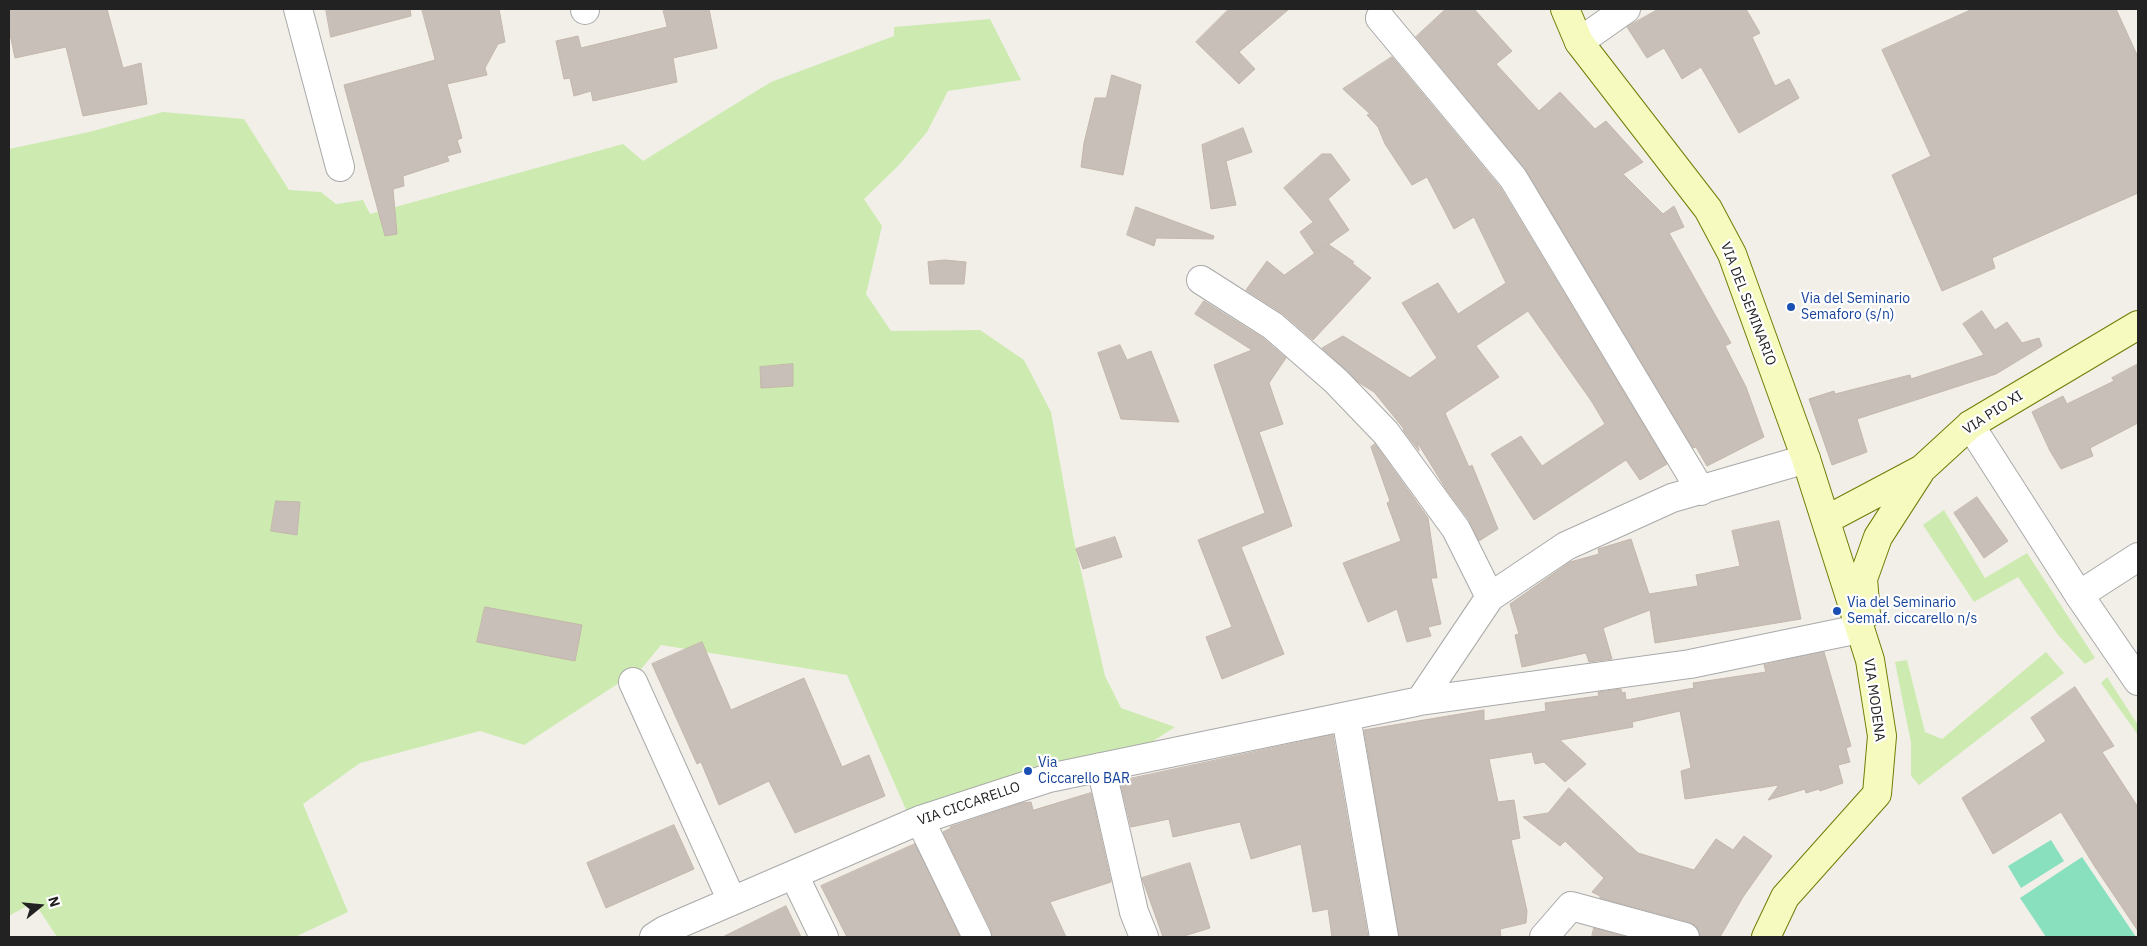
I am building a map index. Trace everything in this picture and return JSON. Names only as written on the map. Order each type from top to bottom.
[{"type":"main road","name":"VIA DEL SEMINARIO","points":[[1565,9],[1579,42],[1708,209],[1732,254],[1826,520]]},
{"type":"main road","name":"VIA PIO XI","points":[[1826,520],[1922,469],[1970,425],[2138,325]]},
{"type":"main road","points":[[1870,660],[1863,579],[1878,537],[1922,469]]},
{"type":"main road","name":"VIA MODENA","points":[[1766,937],[1786,897],[1876,794],[1882,736],[1870,660],[1826,520]]},
{"type":"street","points":[[298,9],[340,167]]},
{"type":"street","points":[[1579,42],[1626,9]]},
{"type":"street","points":[[1380,18],[1513,178],[1701,491]]},
{"type":"street","points":[[1201,280],[1273,326],[1336,381],[1386,433],[1456,529],[1490,597]]},
{"type":"street","points":[[1970,425],[2079,595],[2138,681]]},
{"type":"street","points":[[1420,701],[1490,597],[1566,546],[1672,498],[1806,459]]},
{"type":"street","points":[[2079,595],[2138,557]]},
{"type":"street","name":"VIA CICCARELLO","points":[[654,937],[665,930],[920,820],[1049,778],[1420,701],[1690,664],[1859,629]]},
{"type":"street","points":[[633,682],[732,901]]},
{"type":"street","points":[[1346,717],[1384,937]]},
{"type":"street","points":[[1101,767],[1134,912],[1144,937]]},
{"type":"street","points":[[920,820],[977,937]]},
{"type":"street","points":[[794,875],[824,937]]},
{"type":"street","points":[[1544,937],[1571,906],[1685,937]]},
{"type":"green space","points":[[990,19],[1021,80],[948,91],[927,132],[899,165],[864,199],[882,226],[866,294],[891,331],[980,330],[1024,360],[1051,412],[1073,536],[1105,676],[1121,708],[1175,727],[1150,743],[907,812],[847,675],[661,645],[642,668],[524,745],[480,731],[360,763],[303,804],[348,912],[295,937],[57,937],[34,902],[9,916],[9,149],[89,132],[163,112],[244,119],[289,190],[321,192],[336,204],[363,200],[370,214],[623,144],[643,161],[771,82],[894,36],[894,27]]},
{"type":"green space","points":[[1944,510],[1985,578],[2027,553],[2095,658],[2085,664],[2058,635],[2018,577],[1974,602],[1923,525]]},
{"type":"green space","points":[[2046,652],[2064,673],[1919,785],[1911,776],[1911,743],[1895,662],[1907,660],[1925,732],[1942,739]]},
{"type":"green space","points":[[2107,677],[2138,725],[2138,735],[2101,683]]},
{"type":"green space","points":[[2051,840],[2064,861],[2021,888],[2008,866]]},
{"type":"green space","points":[[2082,857],[2136,937],[2046,937],[2020,898]]},
{"type":"building","points":[[9,9],[107,9],[123,68],[141,63],[147,104],[83,116],[66,47],[15,58],[9,29]]},
{"type":"building","points":[[326,9],[410,9],[411,16],[331,37]]},
{"type":"building","points":[[422,9],[499,9],[505,42],[498,44],[485,68],[487,75],[447,84],[462,138],[457,140],[461,152],[447,156],[449,161],[403,176],[404,186],[393,189],[397,234],[385,236],[344,85],[435,60]]},
{"type":"building","points":[[663,9],[709,9],[717,48],[673,58],[677,82],[593,101],[591,91],[574,96],[570,78],[564,79],[556,41],[578,36],[581,48],[667,27]]},
{"type":"building","points":[[1229,9],[1289,9],[1239,52],[1255,69],[1239,84],[1196,42]]},
{"type":"building","points":[[1446,9],[1474,9],[1512,51],[1496,64],[1539,111],[1560,92],[1595,129],[1606,121],[1643,162],[1623,174],[1663,214],[1674,206],[1684,227],[1669,233],[1731,343],[1725,346],[1746,387],[1764,437],[1707,466],[1696,447],[1693,448],[1526,170],[1416,37]]},
{"type":"building","points":[[1659,9],[1746,9],[1760,33],[1752,37],[1775,86],[1789,79],[1799,98],[1739,133],[1701,67],[1682,79],[1664,48],[1647,58],[1627,27]]},
{"type":"building","points":[[1973,9],[2116,9],[2138,57],[2138,193],[1992,258],[1995,268],[1942,291],[1892,175],[1931,156],[1882,50]]},
{"type":"building","points":[[1392,57],[1500,187],[1667,464],[1640,480],[1626,460],[1534,520],[1491,454],[1521,436],[1542,466],[1605,424],[1592,402],[1528,311],[1476,346],[1499,377],[1445,413],[1469,467],[1472,465],[1498,529],[1479,541],[1469,520],[1446,489],[1417,442],[1419,451],[1374,392],[1358,382],[1322,348],[1343,336],[1410,378],[1437,358],[1402,303],[1438,283],[1458,314],[1506,283],[1474,217],[1454,229],[1427,177],[1412,185],[1385,144],[1378,127],[1367,115],[1370,114],[1343,89]]},
{"type":"building","points":[[1112,75],[1141,85],[1123,175],[1081,167],[1084,143],[1095,98],[1106,98]]},
{"type":"building","points":[[1243,128],[1252,152],[1226,161],[1236,205],[1211,209],[1202,145]]},
{"type":"building","points":[[1322,154],[1331,154],[1350,180],[1328,199],[1349,230],[1315,254],[1300,232],[1313,222],[1284,188]]},
{"type":"building","points":[[1136,207],[1214,236],[1213,239],[1156,238],[1154,246],[1127,235]]},
{"type":"building","points":[[1328,244],[1354,262],[1352,263],[1371,278],[1313,340],[1282,313],[1246,290],[1267,261],[1284,275]]},
{"type":"building","points":[[945,260],[966,262],[964,284],[930,284],[928,262]]},
{"type":"building","points":[[1204,301],[1264,339],[1286,358],[1269,383],[1283,424],[1259,432],[1292,526],[1241,547],[1284,654],[1222,679],[1206,637],[1232,627],[1198,540],[1265,513],[1214,365],[1252,350],[1195,314]]},
{"type":"building","points":[[1982,311],[1995,330],[2007,322],[2022,343],[2039,338],[2042,346],[1996,374],[1857,419],[1867,452],[1832,465],[1809,399],[1834,391],[1835,394],[1910,375],[1911,379],[1984,355],[1963,324]]},
{"type":"building","points":[[1120,345],[1127,360],[1151,351],[1179,422],[1121,419],[1098,353]]},
{"type":"building","points":[[793,364],[793,386],[761,388],[760,367]]},
{"type":"building","points":[[2138,364],[2138,423],[2090,448],[2093,456],[2061,469],[2050,451],[2032,412],[2063,396],[2067,404],[2114,381],[2112,378]]},
{"type":"building","points":[[1375,444],[1428,518],[1437,578],[1431,578],[1441,624],[1428,627],[1431,636],[1407,642],[1397,609],[1368,622],[1343,563],[1401,541],[1387,503],[1390,501],[1371,447]]},
{"type":"building","points":[[1977,497],[2008,541],[1984,558],[1954,513]]},
{"type":"building","points":[[276,501],[300,502],[297,535],[271,531]]},
{"type":"building","points":[[1779,521],[1801,619],[1655,643],[1650,610],[1603,628],[1612,659],[1589,662],[1586,653],[1522,667],[1515,635],[1519,634],[1510,604],[1570,562],[1599,554],[1598,549],[1631,539],[1649,594],[1698,586],[1696,575],[1740,566],[1732,531]]},
{"type":"building","points":[[1115,537],[1122,557],[1083,569],[1076,549]]},
{"type":"building","points":[[485,607],[582,625],[575,661],[477,642]]},
{"type":"building","points":[[702,642],[731,710],[804,678],[842,767],[869,755],[885,796],[795,833],[769,781],[719,805],[701,762],[697,764],[652,664]]},
{"type":"building","points":[[1824,652],[1851,746],[1846,748],[1850,762],[1838,765],[1843,783],[1820,791],[1819,789],[1806,793],[1805,789],[1768,800],[1779,785],[1685,799],[1681,771],[1691,768],[1680,711],[1632,722],[1633,727],[1560,740],[1586,764],[1565,782],[1544,762],[1535,764],[1532,752],[1489,759],[1498,802],[1514,800],[1520,838],[1511,840],[1527,911],[1526,923],[1500,929],[1501,937],[1399,937],[1364,730],[1484,710],[1484,721],[1546,711],[1545,703],[1599,696],[1598,692],[1621,689],[1622,693],[1625,692],[1626,700],[1694,688],[1693,683],[1766,672],[1764,665]]},
{"type":"building","points":[[2075,687],[2114,746],[2102,752],[2138,807],[2138,931],[2061,812],[1993,854],[1962,798],[2046,741],[2031,718]]},
{"type":"building","points":[[1333,735],[1368,937],[1332,937],[1328,909],[1313,912],[1301,844],[1251,859],[1240,822],[1173,837],[1169,819],[1131,827],[1120,781]]},
{"type":"building","points":[[1569,788],[1638,853],[1694,870],[1716,839],[1733,850],[1744,836],[1772,856],[1743,897],[1720,937],[1700,937],[1696,926],[1689,922],[1600,898],[1600,896],[1592,892],[1604,878],[1565,841],[1560,846],[1523,817],[1548,813]]},
{"type":"building","points":[[1091,793],[1111,882],[1050,902],[1066,937],[992,937],[991,930],[943,832],[950,827],[1022,803],[1031,802],[1033,810]]},
{"type":"building","points":[[674,825],[694,869],[606,908],[587,863]]},
{"type":"building","points":[[915,844],[960,937],[847,937],[821,886]]},
{"type":"building","points":[[1190,863],[1210,928],[1181,937],[1163,937],[1142,878]]},
{"type":"building","points":[[786,906],[801,937],[723,937]]},
{"type":"building","points":[[1594,928],[1626,937],[1592,937]]},
{"type":"place","name":"Via del Seminario Semaforo (s/n)","points":[[1791,307]]},
{"type":"place","name":"Via del Seminario Semaf. ciccarello n/s","points":[[1837,611]]},
{"type":"place","name":"Via Ciccarello BAR","points":[[1028,771]]}]
